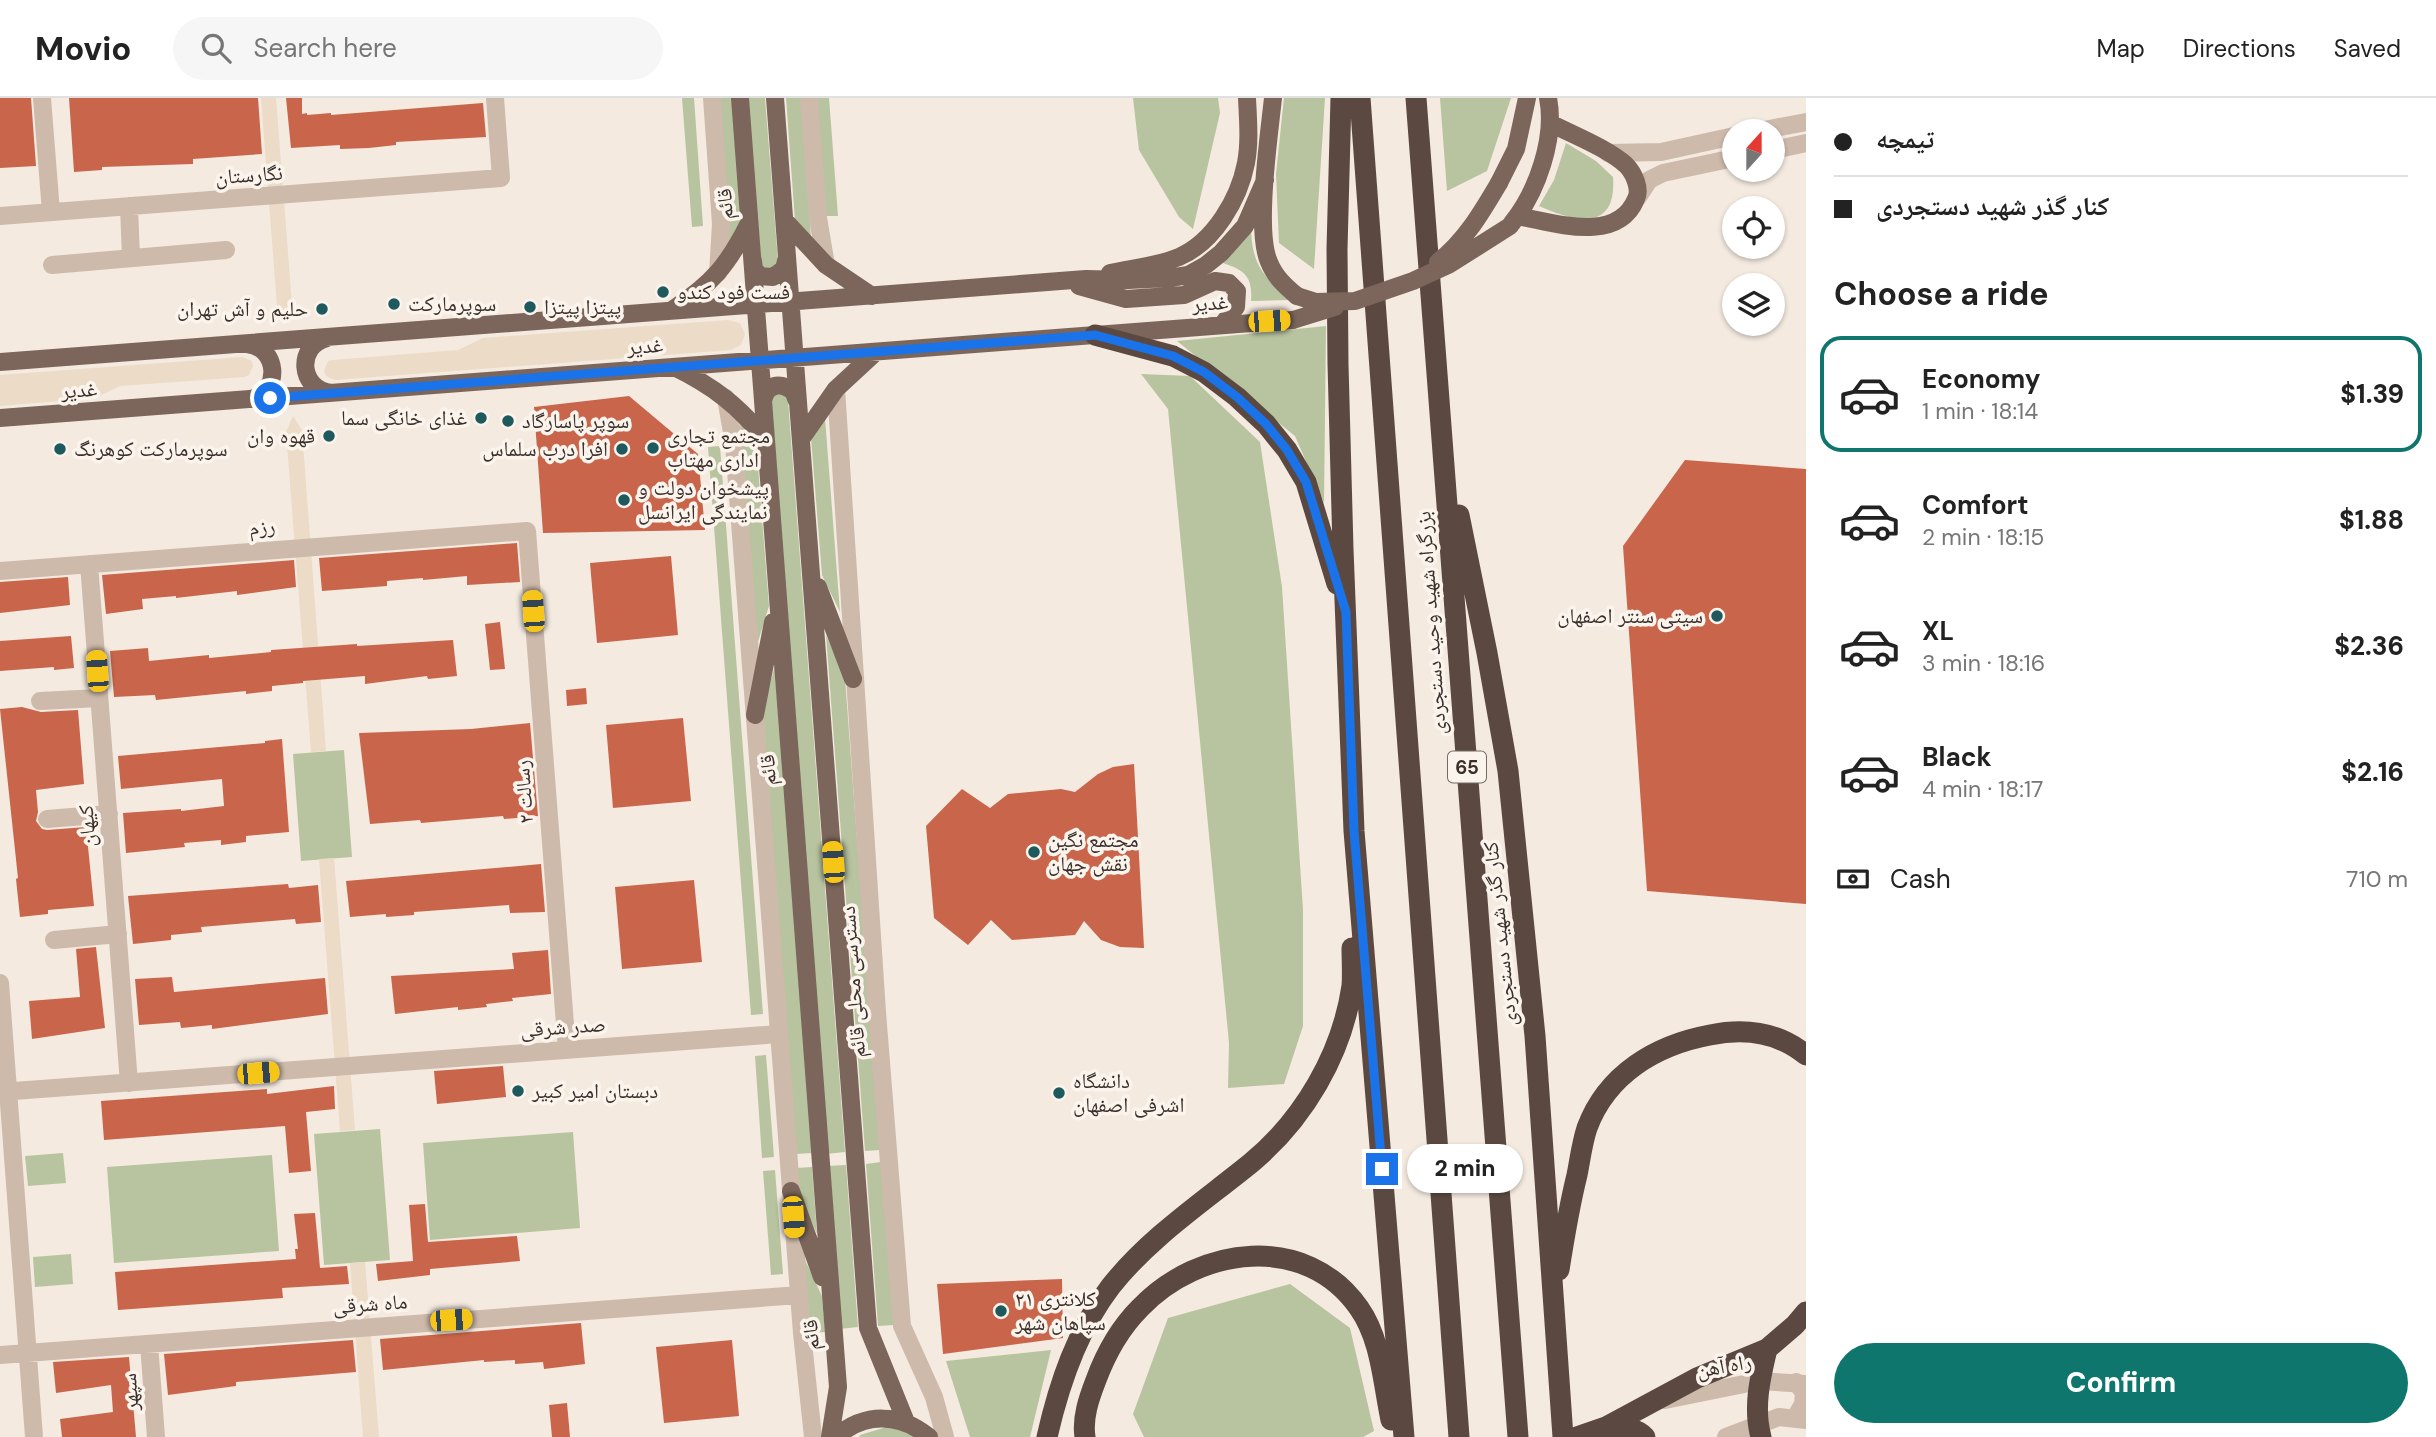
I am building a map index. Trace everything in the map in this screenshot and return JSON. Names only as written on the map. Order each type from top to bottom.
[{"type":"highway","points":[[1341,98],[1337,275],[1354,831],[1404,1437]]},
{"type":"highway","name":"بزرگراه شهید وحید دستجردی","points":[[1360,98],[1459,1437]]},
{"type":"highway","name":"بزرگراه شهید وحید دستجردی","points":[[1416,98],[1518,1437]]},
{"type":"highway","points":[[1095,335],[1173,356],[1204,372],[1266,424],[1287,450],[1306,482],[1346,612]]},
{"type":"highway","name":"کنار گذر شهید دستجردی","points":[[1441,431],[1488,653],[1508,771],[1535,1036],[1563,1437]]},
{"type":"highway","points":[[1047,1437],[1069,1361],[1088,1319],[1111,1286],[1191,1209],[1252,1162],[1282,1133],[1308,1099],[1326,1068],[1341,1029],[1352,985],[1354,831]]},
{"type":"highway","points":[[1553,1311],[1567,1218],[1587,1128],[1607,1094],[1628,1071],[1660,1049],[1680,1041],[1713,1034],[1743,1032],[1775,1036],[1806,1055]]},
{"type":"highway","points":[[1085,1437],[1090,1396],[1101,1367],[1119,1332],[1141,1306],[1163,1288],[1192,1271],[1217,1262],[1251,1256],[1299,1262],[1323,1272],[1342,1286],[1374,1336],[1394,1437]]},
{"type":"highway","points":[[1577,1437],[1606,1427],[1697,1378],[1767,1349],[1806,1312]]},
{"type":"highway","points":[[1759,1430],[1759,1381],[1767,1349]]},
{"type":"highway","points":[[1606,1427],[1631,1428],[1640,1431],[1645,1437]]},
{"type":"main road","name":"قائم","points":[[740,98],[838,1387],[830,1437]]},
{"type":"main road","points":[[775,98],[868,1328],[906,1422]]},
{"type":"main road","points":[[1086,279],[1179,257],[1202,244],[1219,224],[1240,185],[1246,163],[1249,129],[1247,98]]},
{"type":"main road","points":[[1273,98],[1263,234],[1268,260],[1279,281],[1297,296],[1316,302],[1355,301]]},
{"type":"main road","points":[[1413,281],[1449,253],[1472,227],[1516,149],[1527,98]]},
{"type":"main road","points":[[1413,281],[1450,264],[1514,221],[1541,167],[1548,144],[1548,98]]},
{"type":"main road","points":[[1514,221],[1598,228],[1617,222],[1638,197],[1635,175],[1625,164],[1550,123]]},
{"type":"main road","points":[[1086,279],[1128,281],[1188,275],[1221,253],[1245,226],[1265,180]]},
{"type":"main road","points":[[785,221],[826,265],[872,296]]},
{"type":"main road","points":[[670,311],[699,292],[719,273],[749,223]]},
{"type":"main road","points":[[752,258],[757,273],[766,278],[784,270],[787,256]]},
{"type":"main road","name":"غدیر","points":[[0,362],[1086,279]]},
{"type":"main road","points":[[1062,281],[1126,299],[1184,295],[1215,281],[1229,283],[1237,290],[1236,307],[1222,325]]},
{"type":"main road","name":"غدیر","points":[[0,418],[1293,320],[1413,281]]},
{"type":"main road","points":[[330,337],[314,344],[308,351],[304,367],[311,383],[326,392],[334,393]]},
{"type":"main road","points":[[243,344],[260,348],[267,354],[273,369],[273,378],[264,393],[248,400]]},
{"type":"main road","points":[[801,439],[836,389],[876,352]]},
{"type":"main road","points":[[674,367],[704,382],[726,398],[748,418],[766,440]]},
{"type":"main road","points":[[763,405],[765,392],[769,387],[780,385],[793,391],[799,403]]},
{"type":"main road","points":[[811,568],[853,679]]},
{"type":"main road","points":[[755,715],[778,598]]},
{"type":"main road","points":[[791,1191],[831,1299]]},
{"type":"main road","points":[[836,1437],[862,1421],[892,1418],[906,1422],[929,1437]]},
{"type":"street","points":[[42,98],[51,212]]},
{"type":"street","name":"نگارستان","points":[[0,216],[501,178],[495,98]]},
{"type":"street","points":[[712,98],[721,224],[719,273]]},
{"type":"street","points":[[809,98],[818,219],[826,265]]},
{"type":"street","points":[[1785,126],[1806,122]]},
{"type":"street","points":[[1608,153],[1661,152],[1722,139]]},
{"type":"street","points":[[1785,147],[1806,143]]},
{"type":"street","points":[[1638,197],[1648,180],[1662,173],[1722,160]]},
{"type":"street","points":[[129,206],[131,258]]},
{"type":"street","points":[[52,265],[226,250]]},
{"type":"street","name":"دسترسی محلی قائم","points":[[836,389],[853,679],[902,1326],[934,1397],[945,1437]]},
{"type":"street","points":[[726,398],[734,444],[799,1295],[813,1437]]},
{"type":"street","name":"رزم","points":[[0,570],[527,531]]},
{"type":"street","name":"رسالت ۲","points":[[527,531],[566,1050]]},
{"type":"street","name":"کیهان","points":[[89,564],[129,1083]]},
{"type":"street","points":[[40,701],[99,698]]},
{"type":"street","points":[[47,819],[108,814]]},
{"type":"street","points":[[54,940],[118,934]]},
{"type":"street","points":[[0,983],[4,1092],[34,1437]]},
{"type":"street","name":"صدر شرقی","points":[[4,1092],[779,1034]]},
{"type":"street","name":"ماه شرقی","points":[[0,1355],[799,1295]]},
{"type":"street","name":"سپهر","points":[[149,1343],[156,1437]]},
{"type":"street","name":"راه آهن","points":[[1650,1403],[1759,1381],[1801,1383]]},
{"type":"street","points":[[1726,1437],[1759,1430],[1779,1417],[1800,1419],[1804,1393],[1801,1383]]},
{"type":"green space","points":[[682,98],[694,98],[703,226],[692,227]]},
{"type":"green space","points":[[718,98],[733,98],[743,225],[729,244]]},
{"type":"green space","points":[[746,98],[765,98],[778,261],[773,270],[760,267]]},
{"type":"green space","points":[[786,98],[801,98],[811,238],[795,221]]},
{"type":"green space","points":[[817,98],[829,98],[838,216],[826,216]]},
{"type":"green space","points":[[1133,98],[1218,98],[1220,113],[1193,229],[1179,217],[1139,150]]},
{"type":"green space","points":[[1284,98],[1325,98],[1314,269],[1279,243],[1276,174]]},
{"type":"green space","points":[[1440,98],[1511,98],[1487,171],[1447,191]]},
{"type":"green space","points":[[1566,143],[1596,161],[1613,177],[1612,195],[1608,207],[1601,215],[1579,219],[1539,206],[1554,180]]},
{"type":"green space","points":[[1251,227],[1254,251],[1261,269],[1290,300],[1251,301],[1246,275],[1223,263]]},
{"type":"green space","points":[[1326,326],[1324,503],[1295,436],[1177,341]]},
{"type":"green space","points":[[1141,374],[1190,376],[1260,442],[1282,587],[1303,910],[1303,1026],[1284,1084],[1228,1088],[1229,1043],[1168,409]]},
{"type":"green space","points":[[773,393],[786,396],[788,400],[845,1152],[826,1154],[770,397]]},
{"type":"green space","points":[[825,418],[840,612],[822,575],[811,438]]},
{"type":"green space","points":[[740,423],[756,441],[769,606],[757,645]]},
{"type":"green space","points":[[720,446],[763,1014],[751,1015],[708,447]]},
{"type":"green space","points":[[826,635],[845,678],[880,1150],[865,1151]]},
{"type":"green space","points":[[775,665],[812,1153],[796,1154],[763,710]]},
{"type":"green space","points":[[344,750],[352,857],[301,861],[293,754]]},
{"type":"green space","points":[[766,1055],[774,1157],[762,1158],[755,1056]]},
{"type":"green space","points":[[380,1129],[390,1260],[324,1265],[314,1134]]},
{"type":"green space","points":[[573,1132],[580,1228],[430,1240],[423,1143]]},
{"type":"green space","points":[[63,1153],[66,1183],[28,1186],[25,1156]]},
{"type":"green space","points":[[272,1155],[279,1251],[114,1263],[107,1167]]},
{"type":"green space","points":[[881,1162],[894,1325],[878,1326],[866,1164]]},
{"type":"green space","points":[[846,1165],[858,1327],[839,1329],[827,1166]]},
{"type":"green space","points":[[812,1167],[817,1234],[798,1191],[796,1168]]},
{"type":"green space","points":[[775,1170],[783,1274],[771,1275],[763,1171]]},
{"type":"green space","points":[[71,1254],[73,1284],[35,1287],[33,1257]]},
{"type":"green space","points":[[804,1258],[822,1296],[825,1332],[810,1333]]},
{"type":"green space","points":[[1290,1284],[1350,1328],[1374,1431],[1363,1437],[1144,1437],[1133,1414],[1168,1318]]},
{"type":"green space","points":[[1051,1350],[1030,1437],[970,1437],[946,1361]]},
{"type":"green space","points":[[893,1425],[918,1437],[859,1437],[860,1435]]},
{"type":"shaded area","points":[[261,98],[276,98],[292,304],[285,320],[277,306]]},
{"type":"shaded area","points":[[728,320],[740,323],[745,334],[741,345],[731,350],[335,380],[326,376],[324,371],[328,361],[458,350],[483,338]]},
{"type":"shaded area","points":[[242,357],[252,361],[253,366],[249,375],[244,377],[120,386],[95,398],[0,406],[0,375]]},
{"type":"shaded area","points":[[293,416],[302,430],[326,751],[311,752],[286,432]]},
{"type":"shaded area","points":[[334,858],[355,1130],[340,1131],[319,859]]},
{"type":"shaded area","points":[[365,1262],[379,1437],[363,1437],[350,1263]]},
{"type":"building","points":[[0,98],[31,98],[36,166],[0,168]]},
{"type":"building","points":[[69,98],[258,98],[262,154],[193,159],[193,164],[102,167],[102,170],[74,172]]},
{"type":"building","points":[[286,98],[302,98],[302,114],[307,115],[483,103],[486,137],[396,142],[396,145],[369,148],[340,149],[340,145],[291,148]]},
{"type":"building","points":[[629,396],[698,454],[705,530],[543,533],[534,407]]},
{"type":"building","name":"سیتی سنتر اصفهان","points":[[1685,460],[1806,469],[1806,904],[1647,891],[1623,546]]},
{"type":"building","points":[[517,543],[520,582],[467,585],[467,576],[423,578],[387,581],[387,586],[322,591],[319,558]]},
{"type":"building","points":[[671,556],[678,635],[597,643],[590,563]]},
{"type":"building","points":[[294,560],[296,587],[237,595],[237,591],[142,599],[143,609],[106,614],[102,575]]},
{"type":"building","points":[[68,577],[70,605],[0,613],[0,582]]},
{"type":"building","points":[[500,622],[505,669],[490,670],[485,624]]},
{"type":"building","points":[[71,636],[74,668],[0,671],[0,641]]},
{"type":"building","points":[[453,640],[457,676],[428,679],[427,676],[365,684],[365,676],[303,681],[272,686],[272,691],[246,694],[246,691],[156,700],[155,695],[114,697],[110,651],[148,648],[149,661],[357,644]]},
{"type":"building","points":[[586,688],[587,704],[567,706],[566,690]]},
{"type":"building","points":[[22,707],[41,712],[78,710],[84,784],[36,790],[36,821],[42,829],[47,830],[86,827],[94,906],[48,910],[48,914],[20,917],[0,709]]},
{"type":"building","points":[[683,718],[691,801],[613,808],[606,725]]},
{"type":"building","points":[[530,723],[538,816],[370,824],[359,733],[471,729]]},
{"type":"building","points":[[282,739],[289,832],[246,836],[246,842],[221,845],[221,840],[184,843],[185,847],[126,853],[123,813],[224,806],[222,779],[121,789],[118,756],[265,743]]},
{"type":"building","name":"مجتمع نگین نقش جهان","points":[[1134,764],[1144,948],[1120,947],[1101,940],[1084,921],[1075,935],[1012,940],[991,920],[968,945],[934,918],[926,826],[962,789],[990,808],[1008,794],[1061,789],[1075,792],[1098,774],[1113,767]]},
{"type":"building","points":[[541,864],[545,912],[510,913],[509,905],[414,912],[414,915],[350,917],[346,881]]},
{"type":"building","points":[[694,880],[702,962],[622,969],[615,887]]},
{"type":"building","points":[[288,884],[289,888],[318,885],[321,922],[296,924],[295,919],[201,927],[202,932],[171,935],[171,940],[133,944],[128,896]]},
{"type":"building","points":[[96,947],[105,1028],[32,1039],[29,1001],[80,997],[76,949]]},
{"type":"building","points":[[548,950],[551,994],[512,998],[513,1001],[486,1004],[487,1007],[458,1010],[458,1007],[395,1014],[391,976],[514,969],[512,953]]},
{"type":"building","points":[[172,977],[174,992],[325,978],[328,1014],[212,1029],[212,1025],[181,1028],[180,1022],[139,1025],[135,979]]},
{"type":"building","points":[[503,1066],[506,1097],[437,1104],[434,1071]]},
{"type":"building","points":[[334,1086],[335,1109],[306,1112],[311,1171],[289,1173],[285,1126],[104,1140],[101,1101],[267,1089],[267,1094]]},
{"type":"building","points":[[425,1204],[428,1242],[517,1236],[520,1261],[430,1269],[430,1275],[378,1281],[376,1264],[413,1261],[409,1205]]},
{"type":"building","points":[[315,1213],[320,1268],[347,1266],[349,1284],[282,1288],[283,1298],[118,1310],[115,1272],[296,1259],[295,1249],[298,1249],[294,1214]]},
{"type":"building","name":"کلانتری ۲۱ سپاهان شهر","points":[[1062,1279],[1063,1338],[943,1354],[937,1284]]},
{"type":"building","points":[[581,1323],[585,1364],[544,1369],[543,1362],[515,1364],[515,1360],[484,1360],[383,1370],[380,1339]]},
{"type":"building","points":[[353,1340],[356,1372],[236,1382],[236,1386],[168,1395],[164,1354]]},
{"type":"building","points":[[732,1340],[739,1416],[664,1423],[656,1347]]},
{"type":"building","points":[[129,1357],[136,1437],[62,1437],[60,1419],[113,1412],[111,1385],[56,1393],[53,1362]]},
{"type":"building","points":[[567,1403],[570,1437],[552,1437],[549,1405]]},
{"type":"place","name":"فست فود کندو","points":[[663,292]]},
{"type":"place","name":"سوپرمارکت","points":[[394,304]]},
{"type":"place","name":"پیتزا پیتزا","points":[[530,307]]},
{"type":"place","name":"حلیم و آش تهران","points":[[322,309]]},
{"type":"place","name":"غذای خانگی سما","points":[[481,418]]},
{"type":"place","name":"سوپر پاسارگاد","points":[[508,421]]},
{"type":"place","name":"قهوه وان","points":[[329,436]]},
{"type":"place","name":"مجتمع تجاری اداری مهتاب","points":[[653,448]]},
{"type":"place","name":"سوپرمارکت کوهرنگ","points":[[60,449]]},
{"type":"place","name":"افرا درب سلماس","points":[[622,449]]},
{"type":"place","name":"پیشخوان دولت و نمایندگی ایرانسل","points":[[624,500]]},
{"type":"place","name":"سیتی سنتر اصفهان","points":[[1717,616]]},
{"type":"place","name":"مجتمع نگین نقش جهان","points":[[1034,852]]},
{"type":"place","name":"دبستان امیر کبیر","points":[[518,1091]]},
{"type":"place","name":"دانشگاه اشرفی اصفهان","points":[[1059,1093]]},
{"type":"place","name":"کلانتری ۲۱ سپاهان شهر","points":[[1001,1311]]},
{"type":"route","points":[[270,398],[1095,335],[1173,356],[1204,372],[1266,424],[1287,450],[1306,482],[1346,612],[1354,831],[1382,1169]]}]
